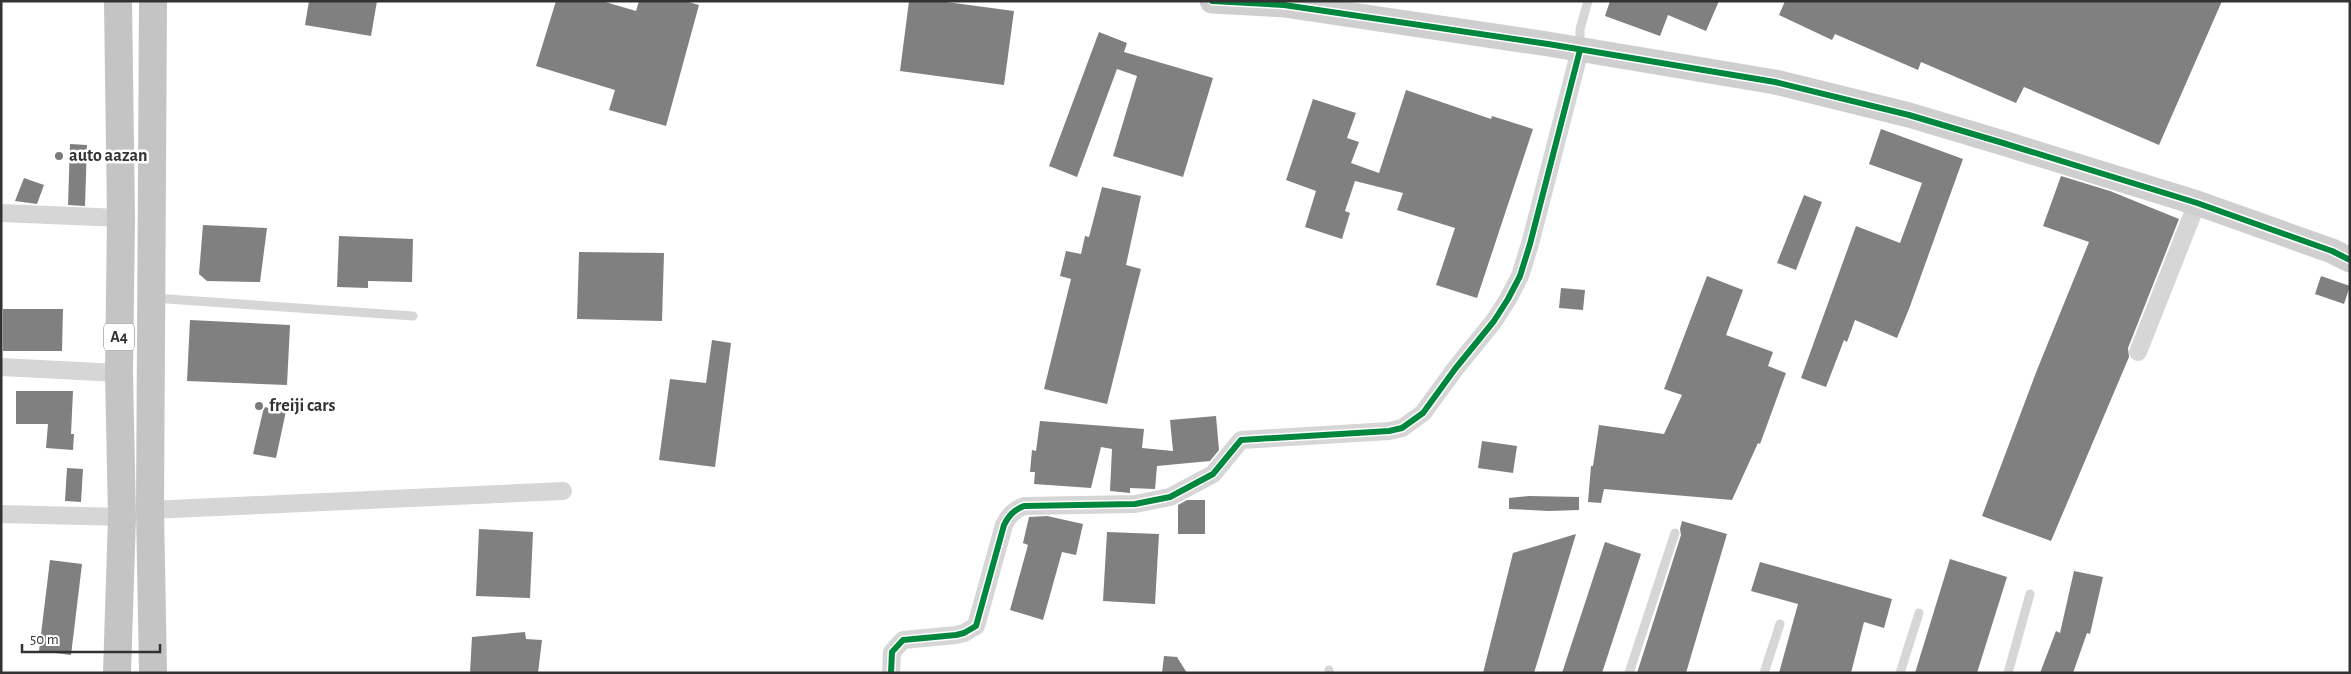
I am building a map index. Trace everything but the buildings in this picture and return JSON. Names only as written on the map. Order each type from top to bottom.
[{"type":"highway","name":"A4","points":[[117,673],[122,516],[119,373],[121,218],[118,1]]},
{"type":"highway","name":"A4","points":[[153,1],[153,298],[150,510],[153,673]]},
{"type":"street","points":[[1212,1],[1284,3],[1775,82],[1909,115],[2197,202],[2332,251],[2350,260]]},
{"type":"street","points":[[891,673],[892,652],[903,640],[956,635],[976,626],[1004,525],[1008,517],[1017,509],[1024,506],[1135,504],[1170,497],[1213,474],[1241,440],[1389,431],[1402,428],[1423,413],[1455,369],[1494,321],[1520,276],[1580,50]]},
{"type":"street","points":[[2138,352],[2197,202]]},
{"type":"street","points":[[1,213],[121,218]]},
{"type":"street","points":[[1,368],[119,373]]},
{"type":"street","points":[[150,510],[563,490]]},
{"type":"street","points":[[1,514],[122,516]]},
{"type":"lane","points":[[1580,50],[1580,29],[1588,1]]},
{"type":"lane","points":[[153,298],[413,316]]},
{"type":"lane","points":[[1629,673],[1675,533]]},
{"type":"lane","points":[[2008,673],[2030,594]]},
{"type":"lane","points":[[1900,673],[1919,614]]},
{"type":"lane","points":[[1764,673],[1780,624]]},
{"type":"cycle path","points":[[1212,1],[1284,5],[1548,44],[1775,82],[1909,115],[2197,203],[2332,251],[2350,260]]},
{"type":"cycle path","points":[[891,673],[892,652],[903,640],[956,635],[976,626],[1004,525],[1012,513],[1024,506],[1135,504],[1170,497],[1213,474],[1241,440],[1389,431],[1402,428],[1423,413],[1455,369],[1494,321],[1520,276],[1580,50]]},
{"type":"place","name":"auto aazan","points":[[59,156]]},
{"type":"place","name":"freiji cars","points":[[259,406]]}]
